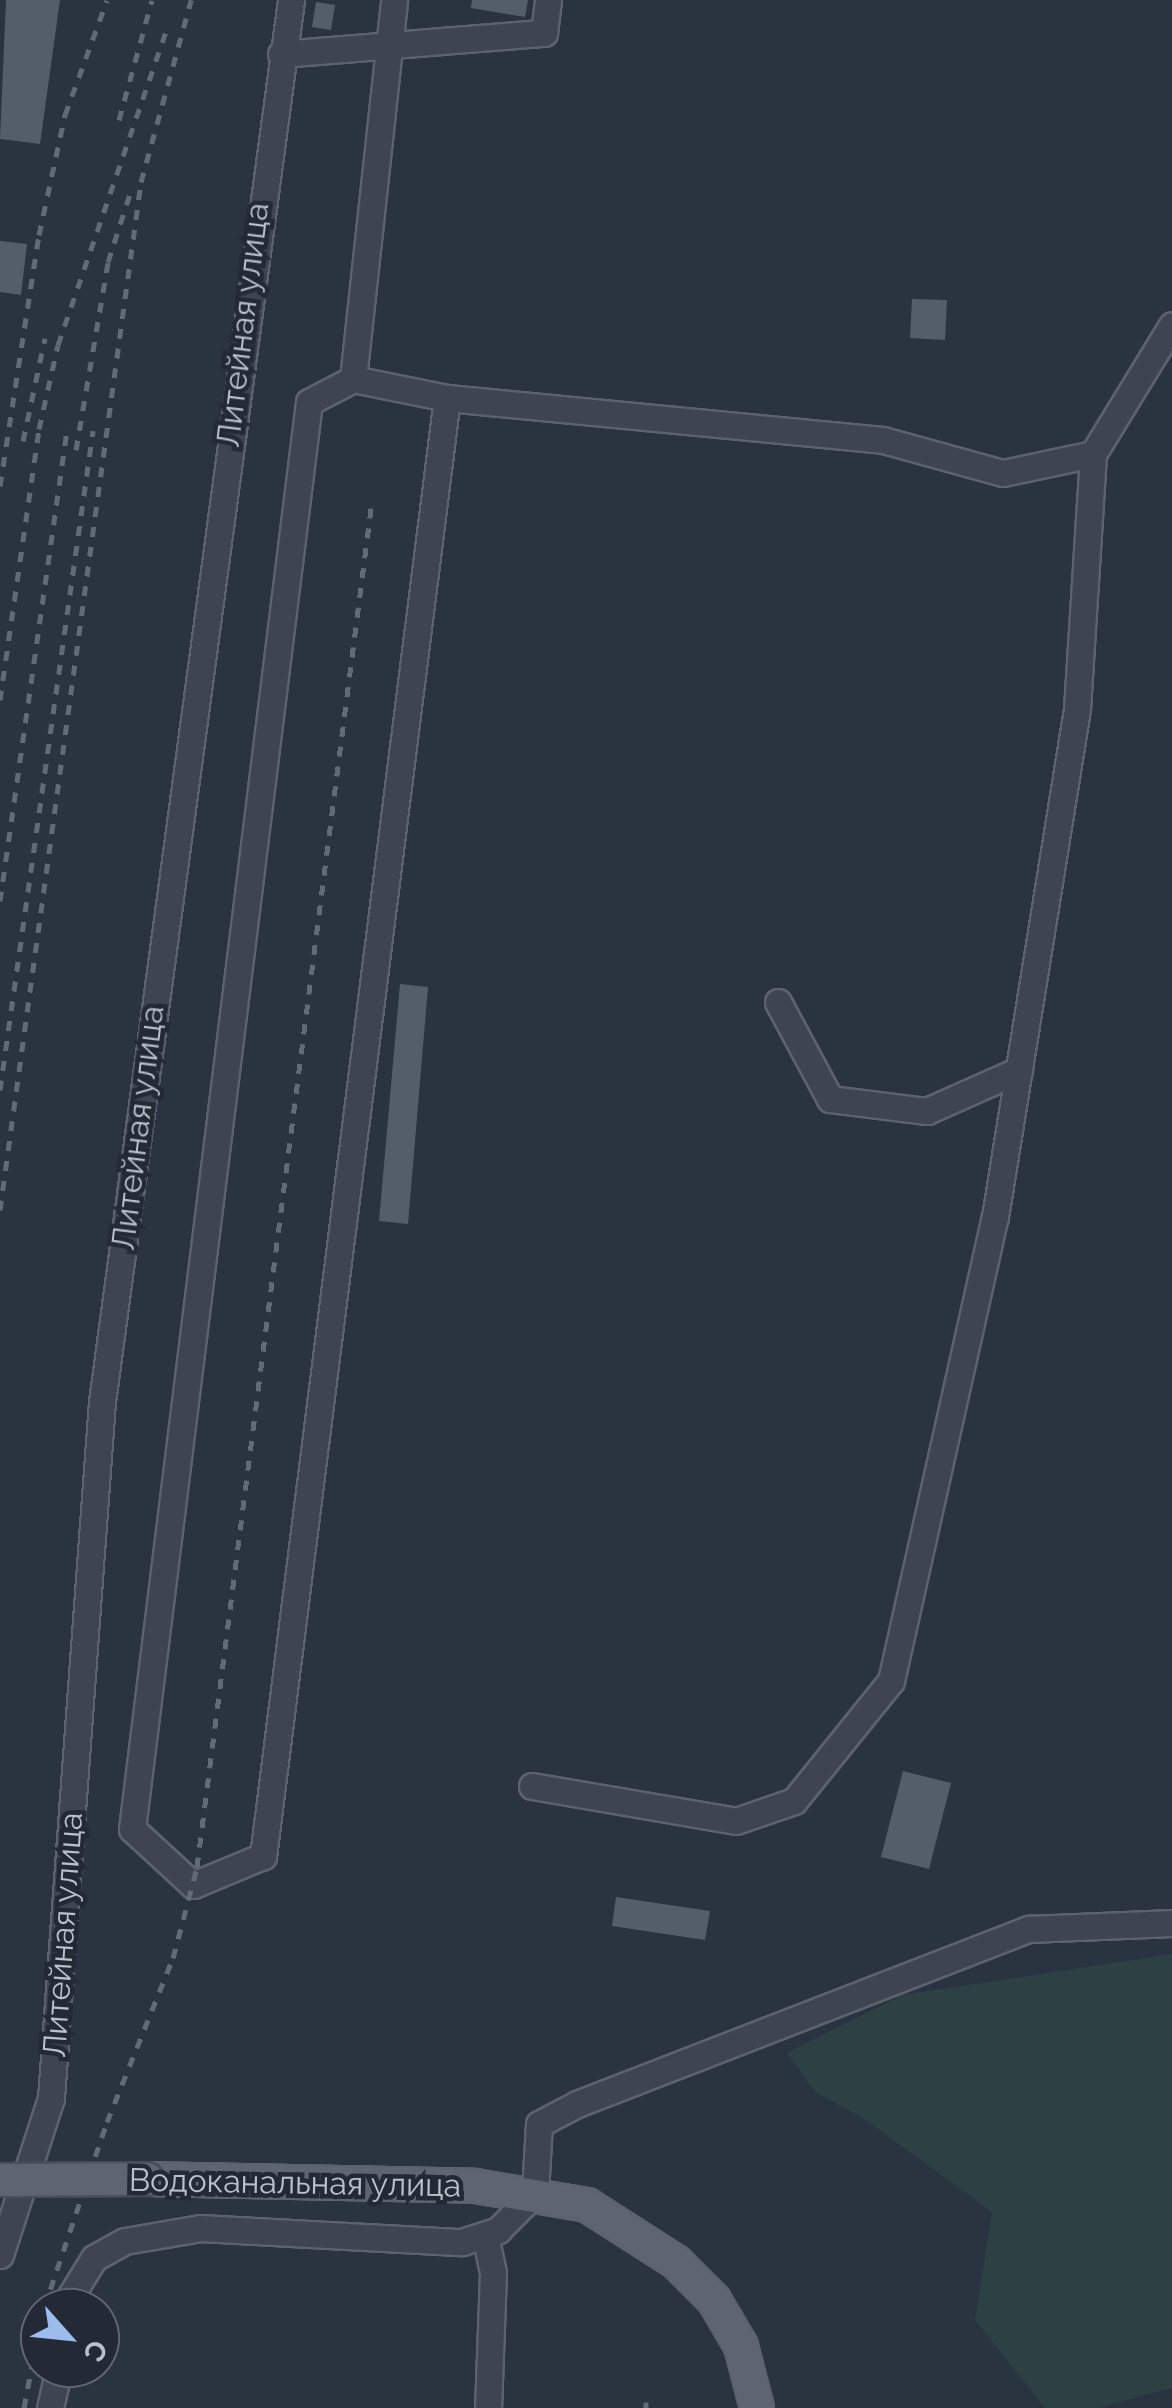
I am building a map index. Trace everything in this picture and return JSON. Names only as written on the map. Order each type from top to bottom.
[{"type":"main road","name":"Водоканальная улица","points":[[0,2180],[475,2186],[536,2193],[588,2205],[676,2262],[714,2300],[740,2346],[758,2408]]},
{"type":"lane","name":"Литейная улица","points":[[0,2255],[51,2098],[102,1402],[291,0]]},
{"type":"lane","points":[[352,379],[394,0]]},
{"type":"lane","points":[[281,54],[544,33],[548,0]]},
{"type":"lane","points":[[532,1786],[736,1821],[794,1801],[891,1681],[995,1217],[1076,710],[1093,454],[1172,325]]},
{"type":"lane","points":[[447,398],[263,1856],[193,1885],[132,1829],[309,402],[352,379],[447,398],[883,440],[1003,473],[1093,454]]},
{"type":"lane","points":[[778,1002],[830,1099],[927,1112],[1018,1070]]},
{"type":"lane","points":[[75,2288],[94,2258],[125,2241],[181,2231],[396,2242],[462,2242],[485,2235],[536,2193],[539,2124],[576,2104],[1029,1929],[1172,1924]]},
{"type":"lane","points":[[485,2235],[493,2273],[488,2408]]},
{"type":"green space","points":[[1172,1954],[1172,2388],[1098,2408],[1045,2408],[975,2320],[992,2212],[863,2118],[815,2092],[787,2053],[902,1995]]},
{"type":"building","points":[[6,0],[60,0],[40,144],[0,139]]},
{"type":"building","points":[[472,0],[528,0],[525,17],[471,8]]},
{"type":"building","points":[[316,2],[335,5],[331,30],[312,27]]},
{"type":"building","points":[[0,241],[27,244],[21,295],[0,292]]},
{"type":"building","points":[[912,299],[947,300],[945,340],[910,338]]},
{"type":"building","points":[[400,984],[428,987],[408,1224],[379,1221]]},
{"type":"building","points":[[903,1771],[951,1783],[929,1869],[881,1857]]},
{"type":"building","points":[[616,1897],[710,1911],[705,1940],[612,1926]]},
{"type":"railway","points":[[0,486],[39,235],[65,115],[107,0]]},
{"type":"railway","points":[[119,120],[152,0]]},
{"type":"railway","points":[[0,1210],[141,182],[191,0]]},
{"type":"railway","points":[[0,700],[39,429],[58,345],[167,28]]},
{"type":"railway","points":[[76,450],[108,262],[131,191]]},
{"type":"railway","points":[[23,441],[45,338]]},
{"type":"railway","points":[[0,901],[68,426]]},
{"type":"railway","points":[[0,1090],[93,431]]},
{"type":"railway","points":[[51,2288],[107,2122],[173,1958],[197,1867],[372,500]]},
{"type":"railway","points":[[24,2408],[28,2388]]},
{"type":"railway","points":[[646,2402],[646,2408]]}]
